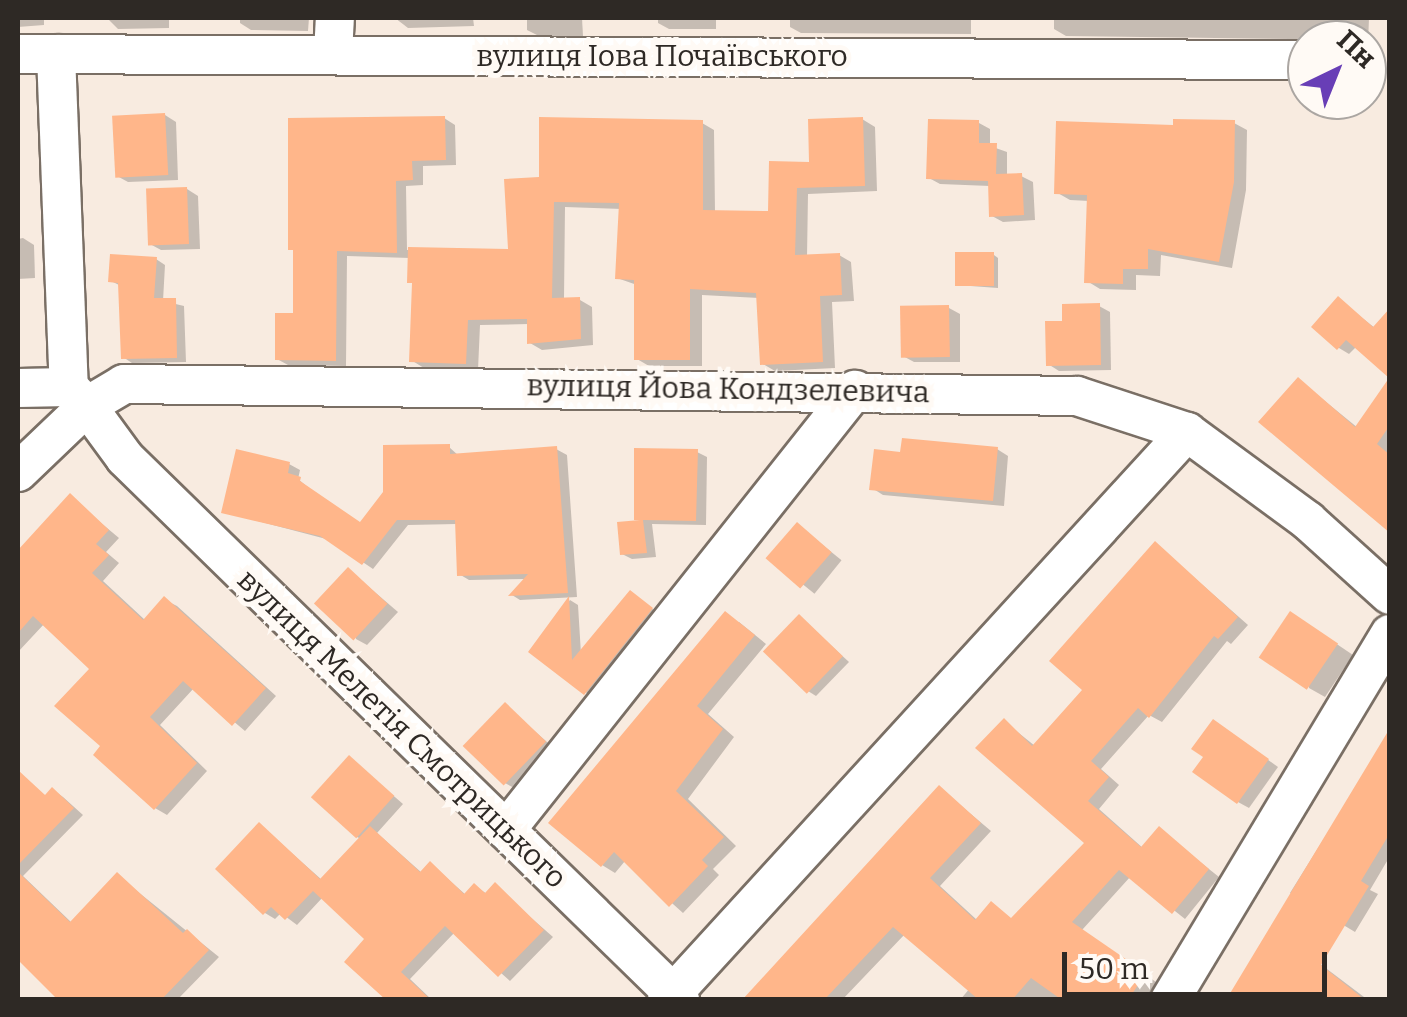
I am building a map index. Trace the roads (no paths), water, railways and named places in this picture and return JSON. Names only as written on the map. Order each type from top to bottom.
[{"type":"street","name":"вулиця Іова Почаївського","points":[[18,54],[334,36],[1287,60]]},
{"type":"street","points":[[18,472],[78,396],[56,54]]},
{"type":"street","name":"вулиця Йова Кондзелевича","points":[[18,388],[78,396],[124,384],[855,390],[1077,396],[1187,432],[1308,521],[1390,596]]},
{"type":"street","points":[[506,830],[855,390]]},
{"type":"street","name":"вулиця Мелетія Смотрицького","points":[[78,396],[124,458],[673,997]]},
{"type":"street","points":[[673,997],[1187,432]]},
{"type":"street","points":[[1170,1000],[1390,634]]}]
